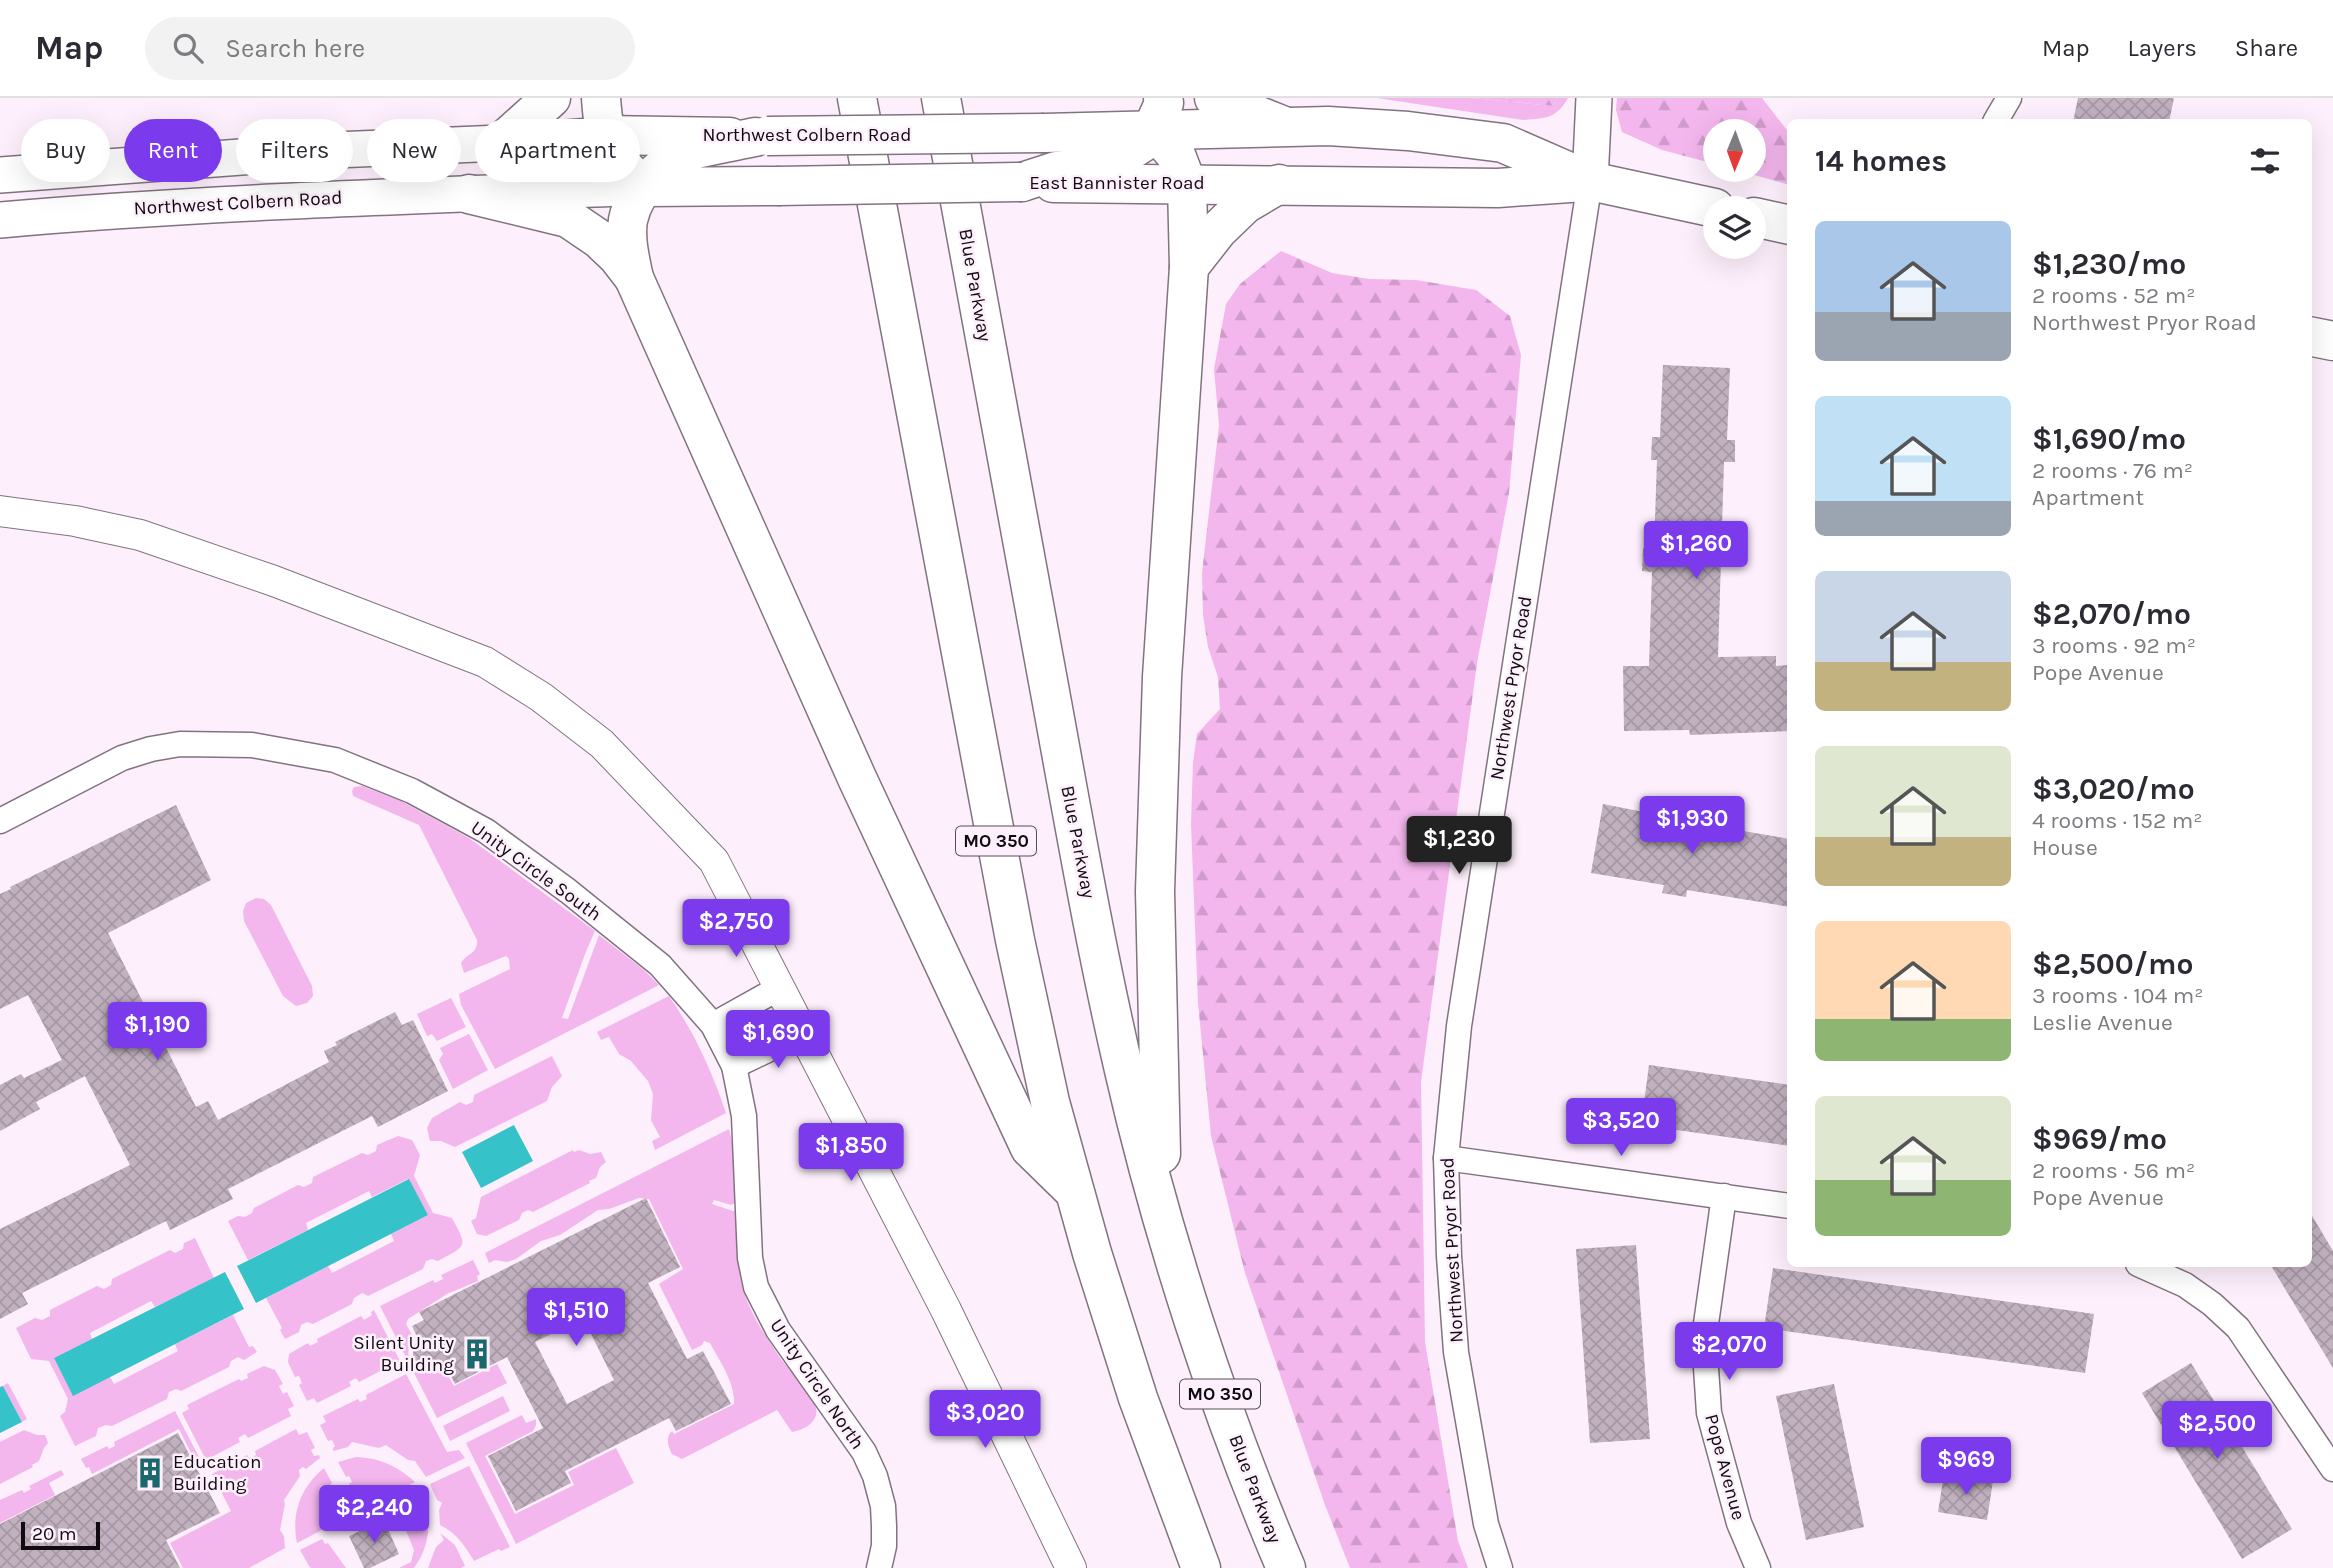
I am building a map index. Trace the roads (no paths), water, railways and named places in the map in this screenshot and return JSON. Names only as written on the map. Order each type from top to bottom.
[{"type":"main road","points":[[528,119],[551,98]]},
{"type":"main road","name":"MO 350","points":[[857,98],[1014,940],[1050,1102],[1138,1398],[1200,1568]]},
{"type":"main road","name":"Blue Parkway","points":[[941,98],[1086,887],[1124,1072],[1163,1216],[1206,1355],[1286,1568]]},
{"type":"main road","points":[[1214,98],[1284,126]]},
{"type":"main road","name":"Northwest Pryor Road","points":[[1590,181],[1594,98]]},
{"type":"main road","points":[[1158,113],[1187,184],[1189,268],[1162,677],[1155,877],[1163,1216]]},
{"type":"main road","points":[[1022,182],[1056,171],[1095,166],[1113,158],[1148,139],[1158,113]]},
{"type":"main road","name":"Northwest Colbern Road","points":[[603,116],[761,137],[1044,133],[1158,113]]},
{"type":"main road","name":"East Bannister Road","points":[[1158,113],[1284,126],[1408,131],[1503,144],[1590,181],[1703,205]]},
{"type":"main road","points":[[603,116],[623,169],[645,187]]},
{"type":"main road","points":[[761,137],[695,150],[668,162],[645,187],[628,220],[628,248],[634,278],[857,778],[1030,1148],[1075,1191]]},
{"type":"main road","name":"Northwest Colbern Road","points":[[0,176],[335,150],[475,144]]},
{"type":"main road","name":"East Bannister Road","points":[[645,187],[1022,182],[1497,188],[1590,181]]},
{"type":"main road","points":[[1189,268],[1218,230],[1245,204],[1279,184]]},
{"type":"main road","name":"Northwest Colbern Road","points":[[0,220],[110,210],[319,198],[645,187]]},
{"type":"main road","points":[[470,194],[568,218],[584,227],[608,247],[634,278]]},
{"type":"main road","points":[[1766,220],[1787,224]]},
{"type":"main road","points":[[2312,337],[2333,341]]},
{"type":"street","points":[[1997,119],[2010,98]]},
{"type":"street","points":[[2010,98],[2014,119]]},
{"type":"street","name":"Northwest Pryor Road","points":[[1500,1568],[1486,1524],[1456,1352],[1446,1158],[1459,1026],[1590,181]]},
{"type":"street","points":[[0,511],[75,521],[140,535],[274,581],[485,662],[541,697],[602,744],[714,861],[946,1310],[1071,1568]]},
{"type":"street","name":"Unity Circle South","points":[[0,821],[122,758],[151,749],[180,744],[253,745],[335,760],[412,791],[485,831],[568,891],[660,965],[713,1025],[734,1066],[744,1116]]},
{"type":"street","points":[[713,1025],[779,988]]},
{"type":"street","points":[[734,1066],[803,1033]]},
{"type":"street","name":"Unity Circle North","points":[[744,1116],[750,1258],[756,1287],[778,1330],[864,1452],[883,1506],[884,1546],[879,1568]]},
{"type":"street","points":[[1446,1158],[1787,1206]]},
{"type":"street","name":"Pope Avenue","points":[[1724,1196],[1703,1338],[1709,1413],[1739,1523],[1758,1568]]},
{"type":"street","points":[[2145,1267],[2185,1285],[2212,1304],[2238,1328],[2333,1469]]},
{"type":"water","points":[[514,1125],[533,1161],[481,1188],[462,1152]]},
{"type":"water","points":[[409,1179],[428,1215],[256,1303],[237,1266]]},
{"type":"water","points":[[225,1272],[244,1309],[73,1396],[54,1358]]},
{"type":"water","points":[[3,1386],[22,1422],[0,1433],[0,1387]]},
{"type":"place","name":"Silent Unity Building","points":[[477,1354]]},
{"type":"place","name":"Education Building","points":[[150,1473]]}]
